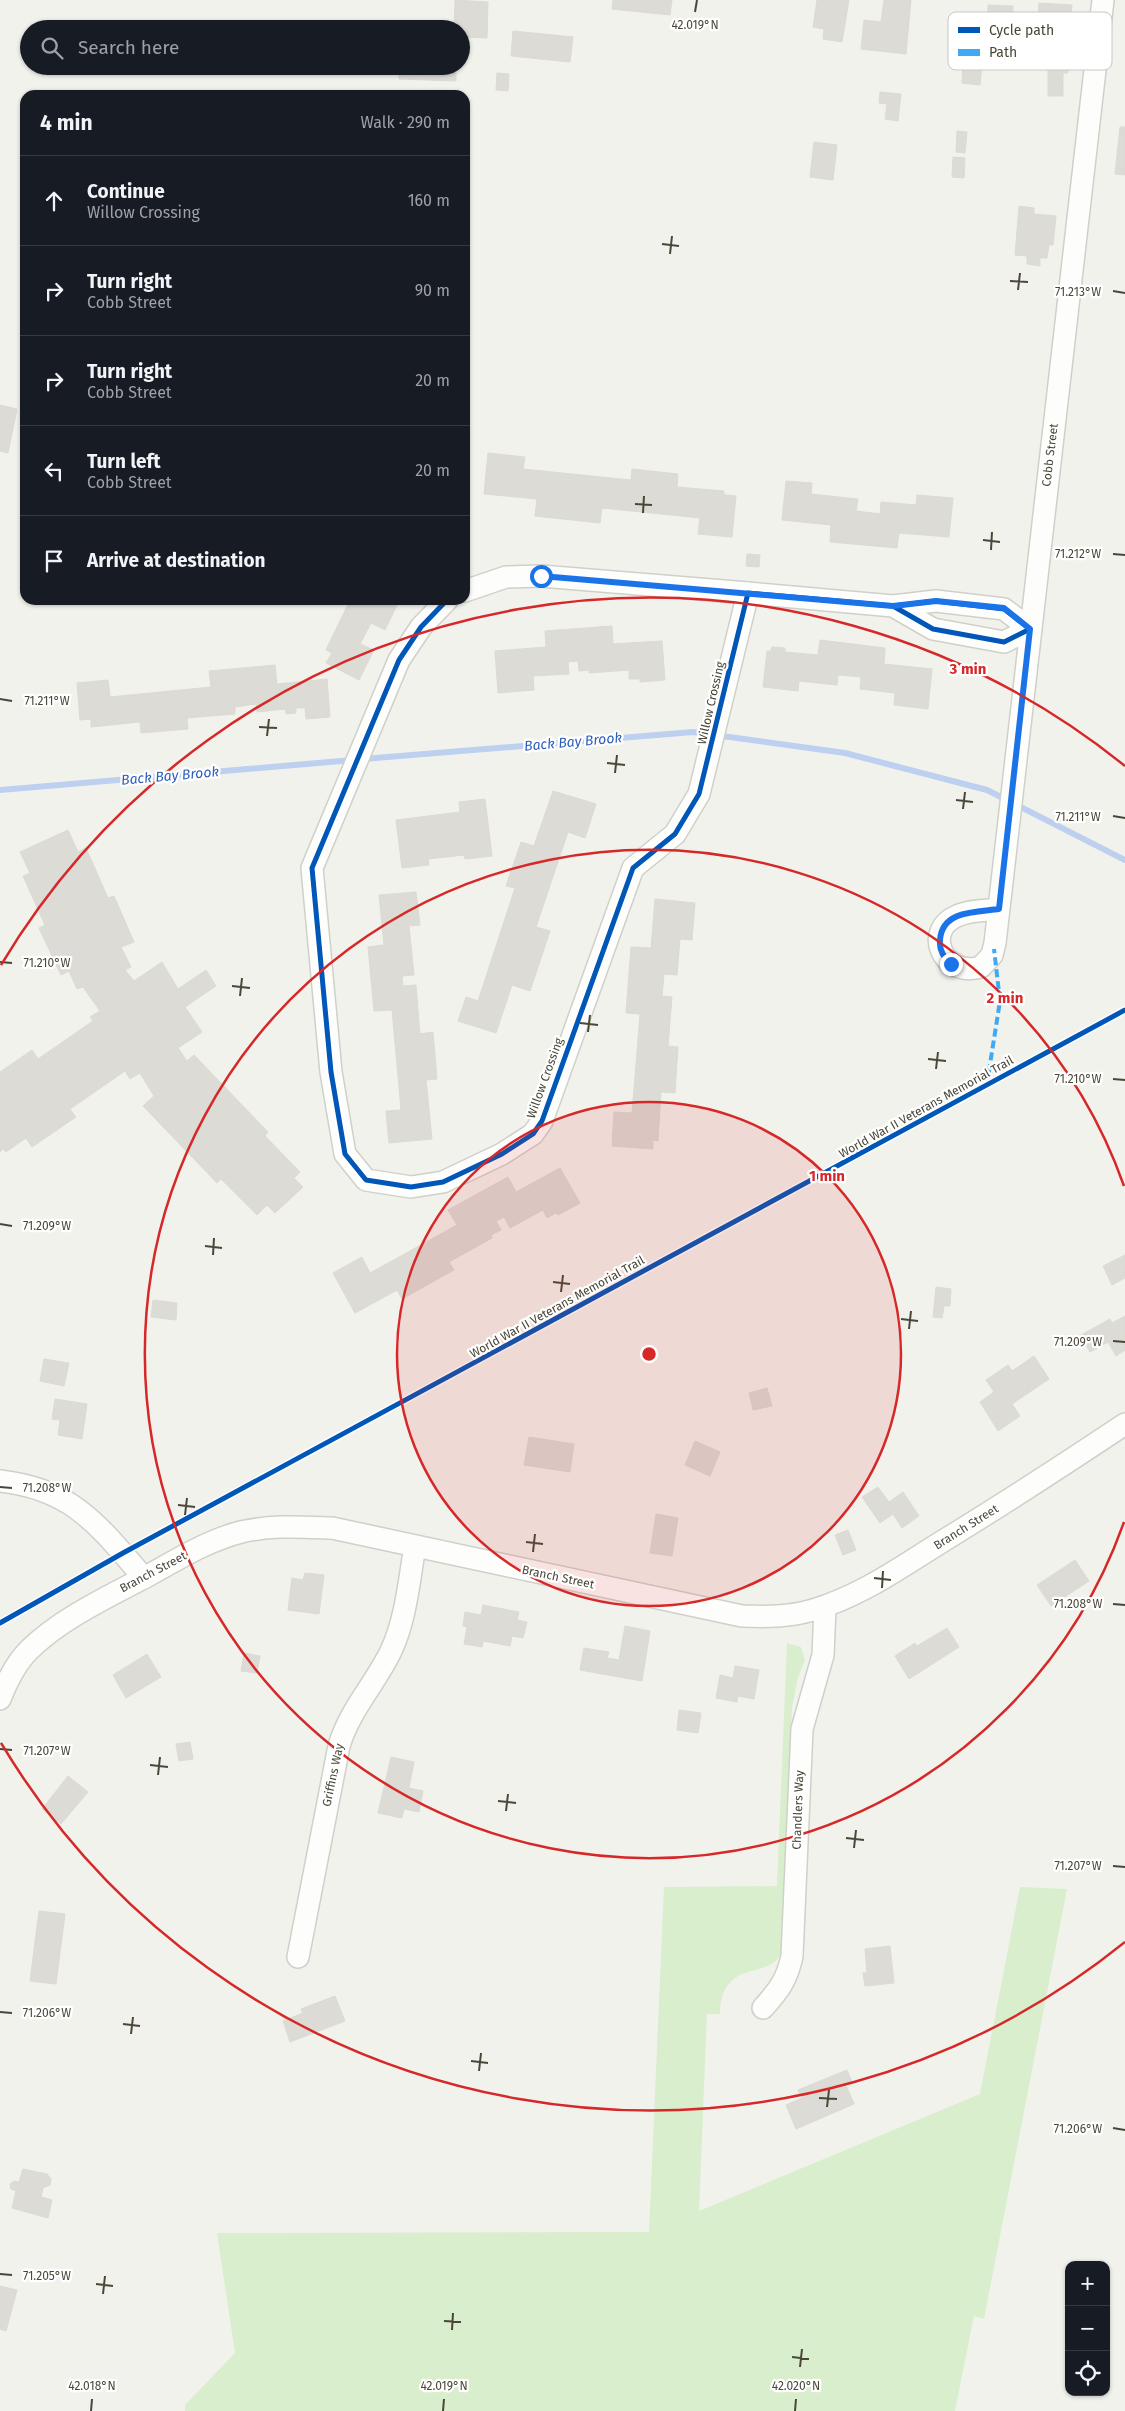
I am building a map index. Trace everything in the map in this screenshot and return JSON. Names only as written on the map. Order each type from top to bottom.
[{"type":"street","name":"Cobb Street","points":[[999,909],[1095,70]]},
{"type":"street","points":[[470,589],[506,577],[541,576],[893,606],[936,601],[1004,608],[1030,629],[1004,642],[933,629],[893,606]]},
{"type":"street","name":"Willow Crossing","points":[[442,605],[421,627],[399,660],[312,868],[331,1072],[345,1154],[366,1180],[411,1187],[444,1182],[502,1154],[533,1134],[542,1121],[634,868],[675,834],[687,817],[699,794],[748,593]]},
{"type":"street","name":"Branch Street","points":[[0,1699],[14,1668],[40,1640],[63,1623],[198,1548],[225,1537],[283,1526],[332,1528],[742,1616],[780,1617],[825,1607],[863,1591],[1041,1480],[1125,1424]]},
{"type":"street","points":[[0,1481],[35,1487],[62,1499],[86,1514],[105,1532],[144,1578]]},
{"type":"street","name":"Griffins Way","points":[[298,1957],[339,1746],[347,1725],[390,1653],[397,1637],[415,1546]]},
{"type":"street","name":"Chandlers Way","points":[[763,2008],[782,1987],[792,1956],[802,1729],[823,1655],[825,1607]]},
{"type":"green space","points":[[787,1643],[801,1647],[805,1660],[798,1677],[792,1707],[782,1950],[777,1960],[769,1965],[738,1976],[729,1984],[723,1996],[720,2014],[707,2014],[699,2211],[980,2094],[1020,1887],[1067,1889],[984,2319],[974,2316],[955,2411],[185,2411],[185,2405],[235,2353],[217,2233],[649,2232],[664,1887],[777,1886]]},
{"type":"building","points":[[455,0],[488,2],[487,38],[470,37],[470,20],[454,20]]},
{"type":"building","points":[[613,0],[672,0],[670,15],[612,9]]},
{"type":"building","points":[[817,0],[849,0],[842,42],[823,39],[824,29],[813,27]]},
{"type":"building","points":[[884,0],[911,0],[906,54],[861,49],[864,20],[881,22]]},
{"type":"building","points":[[1039,3],[1072,5],[1071,12],[1038,12]]},
{"type":"building","points":[[988,5],[1013,6],[1013,12],[988,12]]},
{"type":"building","points":[[513,31],[573,37],[570,62],[511,56]]},
{"type":"building","points":[[963,70],[981,70],[980,85],[962,83]]},
{"type":"building","points":[[1048,70],[1068,70],[1068,73],[1063,73],[1063,96],[1048,96]]},
{"type":"building","points":[[497,73],[509,74],[508,91],[496,90]]},
{"type":"building","points":[[399,75],[456,75],[456,81],[399,79]]},
{"type":"building","points":[[880,92],[901,94],[898,121],[885,119],[887,104],[879,103]]},
{"type":"building","points":[[1120,127],[1125,127],[1125,175],[1115,174]]},
{"type":"building","points":[[957,131],[967,132],[965,153],[956,152]]},
{"type":"building","points":[[814,142],[837,145],[833,180],[810,177]]},
{"type":"building","points":[[953,157],[965,158],[964,178],[952,177]]},
{"type":"building","points":[[1019,206],[1034,208],[1034,214],[1056,216],[1053,245],[1049,245],[1047,258],[1040,258],[1040,266],[1027,264],[1027,256],[1015,255]]},
{"type":"building","points":[[0,405],[17,409],[8,453],[0,451]]},
{"type":"building","points":[[488,453],[525,457],[523,469],[631,480],[632,469],[678,474],[677,487],[724,491],[724,495],[736,496],[732,537],[698,534],[700,518],[602,508],[600,523],[535,516],[537,499],[484,494]]},
{"type":"building","points":[[786,481],[812,483],[811,494],[858,499],[856,511],[880,514],[881,502],[916,505],[917,495],[953,498],[949,537],[899,533],[897,548],[830,542],[831,525],[782,520]]},
{"type":"building","points":[[747,554],[760,555],[759,567],[746,566]]},
{"type":"building","points":[[348,605],[397,605],[385,630],[371,623],[360,644],[374,650],[359,680],[326,663],[332,653],[326,650]]},
{"type":"building","points":[[612,626],[613,644],[662,641],[665,680],[640,682],[640,679],[629,679],[629,670],[589,673],[589,670],[579,671],[578,661],[568,662],[569,674],[533,676],[534,690],[498,693],[495,651],[546,647],[545,631]]},
{"type":"building","points":[[820,640],[885,648],[884,664],[932,669],[928,709],[894,705],[895,693],[860,689],[861,677],[838,675],[837,685],[799,681],[798,691],[763,687],[767,651],[771,651],[772,647],[785,648],[785,652],[818,655]]},
{"type":"building","points":[[275,665],[277,684],[327,679],[330,717],[306,719],[305,708],[296,708],[296,713],[286,714],[285,709],[257,712],[256,704],[235,707],[235,714],[187,718],[188,729],[141,733],[140,722],[91,727],[91,719],[80,720],[77,683],[108,680],[110,697],[211,687],[209,671]]},
{"type":"building","points":[[553,791],[596,804],[585,838],[568,832],[536,927],[550,931],[530,991],[512,985],[496,1033],[458,1021],[466,997],[478,1001],[515,888],[506,886],[521,842],[534,846]]},
{"type":"building","points":[[485,799],[492,856],[465,859],[464,855],[428,859],[429,865],[402,868],[396,820],[460,812],[459,802]]},
{"type":"building","points":[[68,830],[78,852],[86,848],[108,898],[114,896],[134,942],[121,947],[131,967],[125,970],[134,981],[162,962],[178,989],[206,970],[216,986],[185,1007],[202,1032],[178,1048],[187,1061],[194,1055],[268,1132],[265,1136],[300,1172],[294,1178],[303,1187],[275,1213],[267,1205],[257,1215],[221,1179],[217,1183],[143,1106],[154,1096],[140,1073],[130,1079],[125,1071],[70,1109],[76,1117],[32,1147],[26,1138],[6,1152],[3,1149],[0,1152],[0,1072],[32,1050],[38,1059],[93,1021],[90,1017],[100,1011],[83,987],[77,989],[69,971],[61,975],[39,928],[45,925],[23,876],[30,873],[20,852]]},
{"type":"building","points":[[416,892],[420,925],[409,926],[414,975],[402,976],[403,986],[416,985],[420,1034],[433,1032],[437,1079],[426,1080],[432,1139],[389,1143],[386,1111],[401,1110],[392,1010],[374,1011],[368,947],[384,945],[379,895]]},
{"type":"building","points":[[655,899],[695,903],[692,940],[680,939],[677,975],[664,974],[662,996],[672,997],[668,1046],[678,1047],[675,1093],[661,1092],[658,1141],[653,1140],[653,1149],[612,1146],[614,1112],[632,1113],[640,1014],[626,1013],[631,947],[651,948]]},
{"type":"building","points":[[560,1168],[580,1203],[558,1215],[556,1213],[547,1218],[543,1210],[510,1228],[504,1217],[496,1221],[501,1230],[491,1235],[492,1238],[449,1262],[454,1270],[402,1299],[397,1290],[355,1313],[333,1273],[362,1257],[370,1273],[457,1225],[448,1210],[508,1177],[516,1192]]},
{"type":"building","points":[[1125,1255],[1125,1278],[1112,1285],[1103,1266]]},
{"type":"building","points":[[936,1287],[951,1289],[950,1306],[944,1306],[942,1318],[933,1317]]},
{"type":"building","points":[[153,1300],[177,1303],[176,1320],[151,1317]]},
{"type":"building","points":[[1125,1316],[1125,1350],[1116,1356],[1108,1342],[1090,1352],[1081,1335],[1110,1319],[1112,1323]]},
{"type":"building","points":[[1034,1356],[1049,1379],[1012,1404],[1020,1416],[998,1431],[980,1402],[994,1392],[986,1380],[1008,1365],[1012,1371]]},
{"type":"building","points":[[44,1359],[69,1363],[64,1386],[40,1381]]},
{"type":"building","points":[[767,1388],[772,1406],[753,1410],[749,1393]]},
{"type":"building","points":[[55,1399],[87,1404],[82,1439],[58,1435],[60,1420],[52,1419]]},
{"type":"building","points":[[529,1437],[574,1444],[570,1472],[524,1465]]},
{"type":"building","points":[[695,1441],[720,1452],[710,1476],[685,1465]]},
{"type":"building","points":[[878,1487],[889,1502],[903,1492],[919,1516],[902,1528],[893,1514],[880,1523],[862,1497]]},
{"type":"building","points":[[656,1514],[678,1518],[672,1556],[650,1553]]},
{"type":"building","points":[[848,1530],[856,1550],[843,1555],[835,1535]]},
{"type":"building","points":[[1075,1560],[1089,1581],[1051,1606],[1037,1585]]},
{"type":"building","points":[[305,1573],[324,1575],[319,1614],[288,1610],[292,1578],[303,1580]]},
{"type":"building","points":[[483,1605],[519,1612],[517,1620],[527,1622],[523,1638],[512,1636],[510,1646],[483,1641],[482,1647],[464,1644],[467,1627],[463,1626],[465,1612],[481,1615]]},
{"type":"building","points":[[625,1626],[650,1631],[642,1681],[580,1670],[584,1648],[609,1652],[607,1658],[619,1660]]},
{"type":"building","points":[[947,1628],[959,1647],[909,1679],[895,1656],[915,1643],[917,1646]]},
{"type":"building","points":[[244,1653],[260,1656],[257,1673],[241,1671]]},
{"type":"building","points":[[147,1654],[161,1677],[126,1698],[113,1675]]},
{"type":"building","points":[[735,1666],[759,1670],[754,1699],[738,1696],[737,1702],[716,1698],[720,1675],[733,1678]]},
{"type":"building","points":[[679,1710],[701,1713],[698,1733],[677,1730]]},
{"type":"building","points":[[190,1742],[193,1759],[179,1761],[176,1744]]},
{"type":"building","points":[[391,1757],[414,1762],[409,1788],[423,1791],[419,1812],[404,1809],[402,1818],[378,1813]]},
{"type":"building","points":[[68,1776],[88,1792],[61,1824],[42,1809]]},
{"type":"building","points":[[39,1911],[65,1914],[56,1984],[30,1981]]},
{"type":"building","points":[[890,1946],[894,1983],[865,1986],[863,1973],[867,1973],[865,1949]]},
{"type":"building","points":[[335,1996],[345,2021],[290,2042],[283,2021],[303,2013],[301,2009]]},
{"type":"building","points":[[847,2070],[852,2082],[846,2085],[854,2104],[796,2129],[786,2105],[802,2098],[798,2090]]},
{"type":"building","points":[[23,2169],[47,2174],[51,2179],[50,2185],[43,2188],[41,2197],[52,2200],[48,2218],[12,2208],[16,2191],[11,2189],[10,2184],[14,2181],[19,2182]]},
{"type":"building","points":[[0,2286],[17,2290],[6,2331],[0,2329]]},
{"type":"waterway","name":"Back Bay Brook","points":[[363,759],[693,732],[845,753],[987,790],[1125,860]]},
{"type":"waterway","name":"Back Bay Brook","points":[[0,790],[353,760]]},
{"type":"marked path","points":[[989,1084],[988,1077],[1000,1001],[994,949]]},
{"type":"cycle path","points":[[442,605],[421,627],[399,660],[312,868],[331,1072],[345,1154],[366,1180],[411,1187],[443,1182],[502,1154],[533,1134],[542,1121],[633,868],[675,834],[699,794],[748,593],[893,606]]},
{"type":"cycle path","points":[[936,601],[1004,609],[1030,629],[1004,642],[933,629],[893,606],[936,601]]},
{"type":"cycle path","name":"World War II Veterans Memorial Trail","points":[[0,1623],[123,1553],[1125,1010]]},
{"type":"route","points":[[541,576],[893,606],[936,601],[1004,608],[1030,629],[999,909],[958,915],[944,926],[941,932],[940,950],[951,964]]}]
